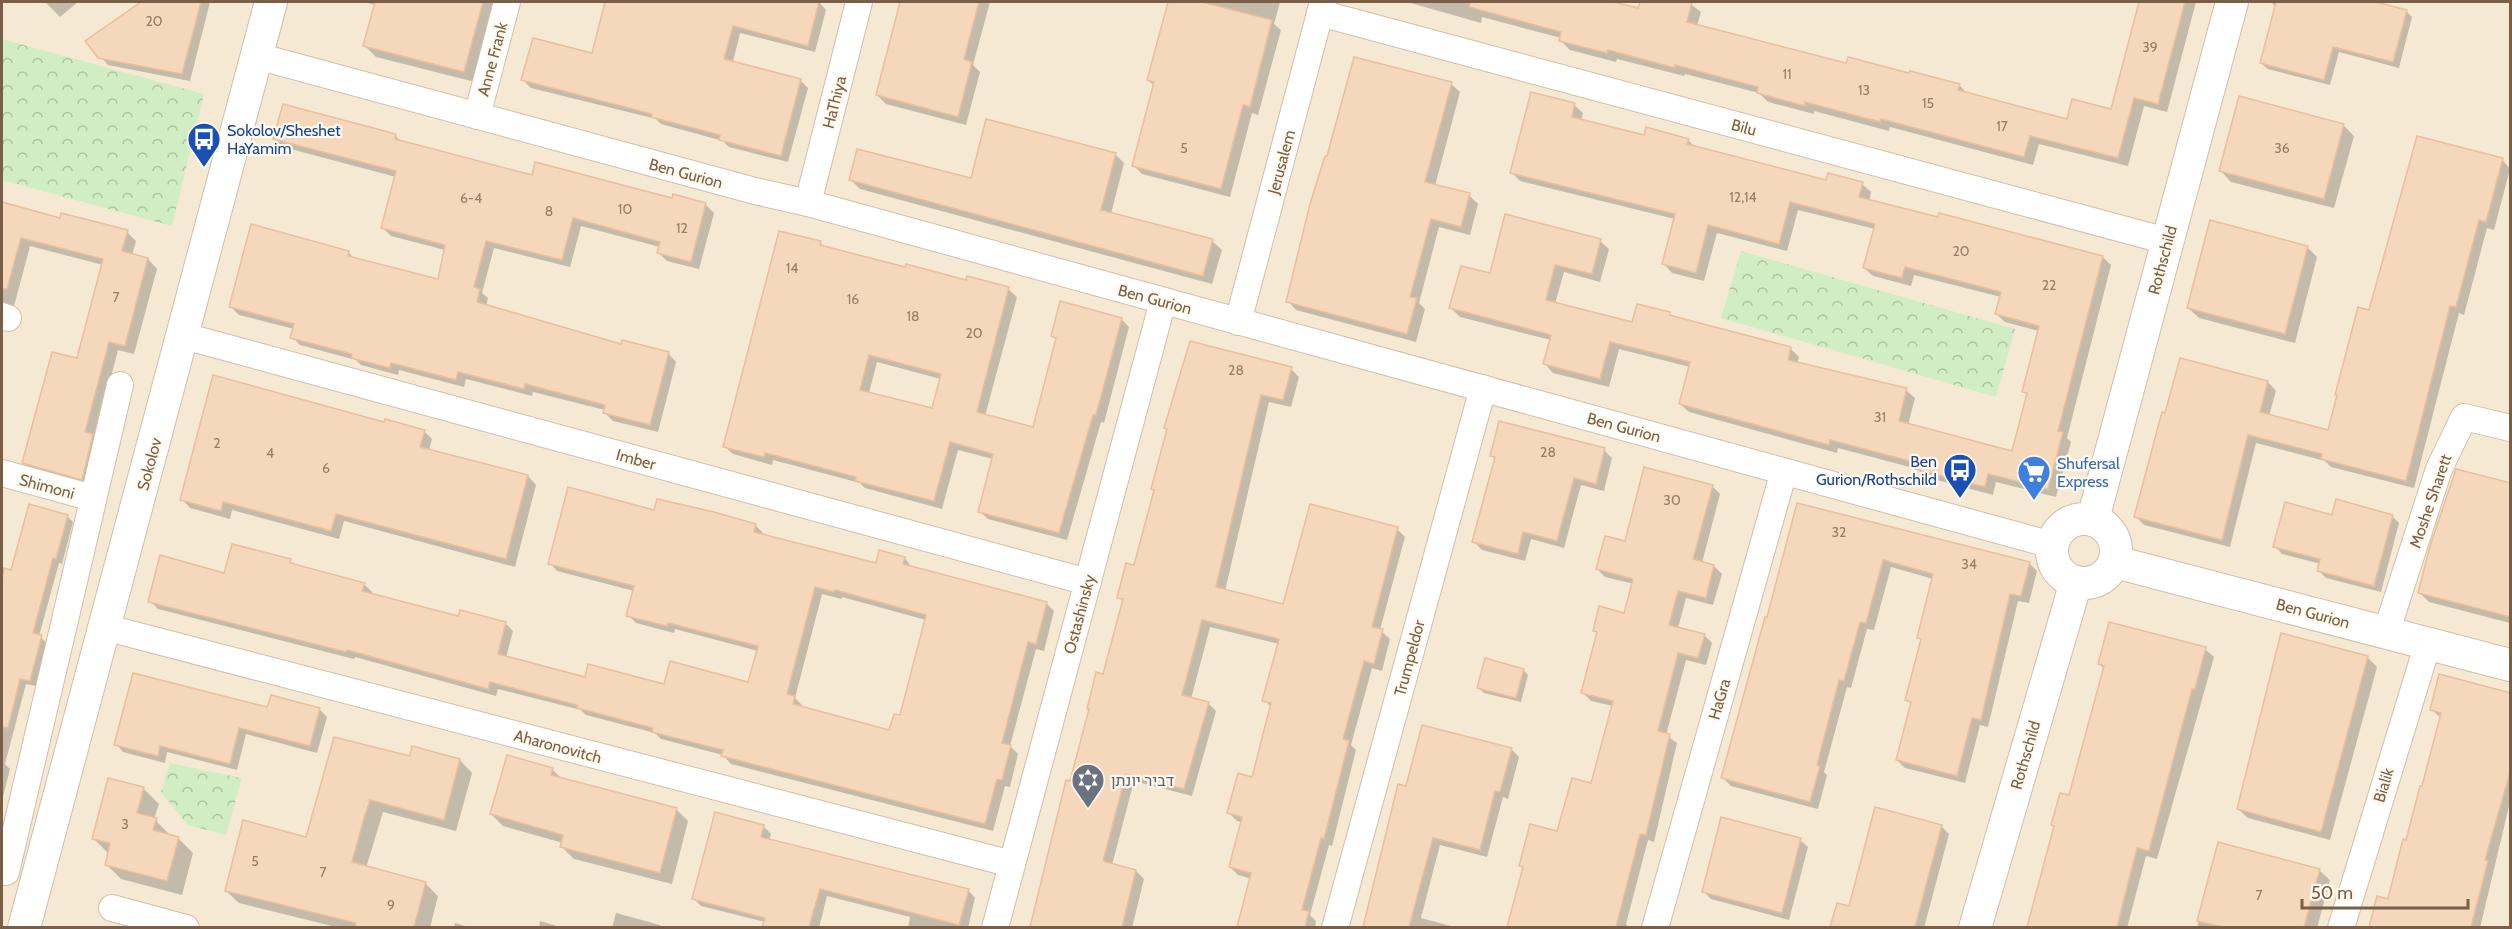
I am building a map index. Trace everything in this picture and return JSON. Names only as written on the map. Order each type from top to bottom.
[{"type":"street","name":"Sokolov","points":[[25,927],[271,2]]},
{"type":"street","name":"Anne Frank","points":[[477,116],[507,2]]},
{"type":"street","name":"HaThiya","points":[[808,203],[860,2]]},
{"type":"street","name":"Rothschild","points":[[2093,519],[2232,2]]},
{"type":"street","name":"Bilu","points":[[1322,7],[2167,241]]},
{"type":"street","name":"Jerusalem","points":[[1238,322],[1322,7]]},
{"type":"street","name":"Ben Gurion","points":[[257,56],[755,192],[808,203],[2052,545]]},
{"type":"street","name":"Ostashinsky","points":[[995,927],[1162,302]]},
{"type":"street","name":"Imber","points":[[184,336],[1088,582]]},
{"type":"street","points":[[6,872],[10,818],[120,385]]},
{"type":"street","name":"Trumpeldor","points":[[1335,927],[1483,388]]},
{"type":"street","name":"Moshe Sharett","points":[[2386,633],[2439,469],[2464,417],[2511,428]]},
{"type":"street","name":"HaGra","points":[[1655,927],[1784,471]]},
{"type":"street","name":"Shimoni","points":[[2,473],[93,498]]},
{"type":"street","points":[[2093,519],[2107,527],[2114,537],[2117,547],[2115,562],[2106,576],[2092,582],[2076,582],[2063,576],[2056,568],[2052,557],[2052,545],[2055,536],[2063,526],[2073,520],[2093,519]]},
{"type":"street","name":"Ben Gurion","points":[[2115,562],[2511,665]]},
{"type":"street","name":"Rothschild","points":[[1975,927],[2076,582]]},
{"type":"street","name":"Aharonovitch","points":[[104,627],[1012,864]]},
{"type":"street","name":"Bialik","points":[[2341,927],[2428,644]]},
{"type":"street","points":[[112,908],[186,927]]},
{"type":"shaded area","points":[[2,2],[2510,2],[2510,927],[2,927]]},
{"type":"green space","points":[[2,39],[204,94],[172,226],[2,180]]},
{"type":"green space","points":[[1741,251],[2015,329],[1996,397],[1721,318]]},
{"type":"green space","points":[[170,763],[242,778],[226,835],[188,825],[161,792]]},
{"type":"building","points":[[141,2],[201,2],[182,74],[98,58],[85,41]]},
{"type":"building","points":[[375,2],[483,2],[464,72],[363,46]]},
{"type":"building","points":[[605,2],[819,2],[808,46],[733,26],[724,59],[801,79],[781,156],[719,140],[720,135],[651,117],[652,114],[521,80],[533,38],[592,53]]},
{"type":"building","points":[[900,2],[979,2],[964,59],[972,62],[958,117],[876,95]]},
{"type":"building","points":[[1168,2],[1202,2],[1272,20],[1250,107],[1243,105],[1221,189],[1132,166],[1154,82],[1147,80]]},
{"type":"building","points":[[1470,2],[1614,2],[1638,8],[1640,2],[1692,2],[1687,22],[1846,63],[1848,57],[1909,73],[1910,71],[1960,84],[1958,90],[2067,119],[2072,99],[2111,109],[2139,2],[2185,2],[2158,104],[2134,98],[2118,158],[2030,136],[2024,157],[1881,119],[1880,122],[1805,102],[1805,106],[1757,93],[1758,87],[1675,65],[1675,68],[1608,50],[1607,53],[1559,41],[1561,32],[1469,7]]},
{"type":"building","points":[[2276,2],[2376,2],[2407,10],[2393,62],[2333,47],[2324,80],[2260,63]]},
{"type":"building","points":[[1354,57],[1452,82],[1425,182],[1470,193],[1461,227],[1431,219],[1410,297],[1417,298],[1407,334],[1286,302],[1310,204],[1325,156],[1327,156]]},
{"type":"building","points":[[1531,92],[1575,103],[1572,117],[1644,135],[1646,127],[1689,139],[1687,144],[1826,180],[1828,173],[1863,182],[1859,197],[1938,217],[1939,213],[2103,256],[2058,431],[2063,432],[2048,489],[1988,474],[1985,487],[1915,469],[1917,463],[1830,440],[1829,445],[1679,404],[1690,362],[1610,342],[1600,379],[1543,364],[1551,335],[1449,308],[1461,266],[1490,273],[1505,214],[1601,239],[1592,274],[1555,265],[1546,300],[1632,322],[1637,304],[1670,312],[1669,315],[1791,347],[1788,360],[1907,388],[1899,421],[2012,451],[2027,393],[2022,392],[2039,326],[1995,314],[2001,292],[1905,267],[1902,278],[1863,268],[1875,224],[1790,202],[1779,244],[1708,225],[1696,273],[1662,264],[1675,214],[1510,173]]},
{"type":"building","points":[[2239,96],[2344,124],[2324,199],[2219,171]]},
{"type":"building","points":[[283,104],[396,134],[395,139],[532,175],[535,162],[672,198],[673,194],[706,203],[691,262],[657,253],[660,242],[573,218],[562,260],[486,241],[474,287],[480,289],[477,302],[621,344],[622,340],[669,352],[650,425],[603,413],[605,405],[525,384],[524,389],[458,372],[456,380],[391,363],[390,368],[351,358],[352,354],[290,338],[294,324],[229,307],[251,224],[349,251],[348,256],[438,279],[445,245],[381,228],[396,171],[273,139]]},
{"type":"building","points":[[986,119],[1116,153],[1101,210],[1213,239],[1203,276],[849,180],[857,149],[971,178]]},
{"type":"building","points":[[2417,136],[2503,158],[2486,222],[2479,220],[2456,307],[2450,306],[2406,481],[2321,459],[2322,454],[2248,435],[2222,540],[2134,517],[2162,412],[2165,413],[2180,358],[2268,381],[2260,412],[2328,430],[2358,307],[2369,310]]},
{"type":"building","points":[[2,202],[60,218],[61,213],[128,230],[122,251],[148,258],[125,346],[109,342],[85,432],[93,434],[82,480],[22,463],[52,352],[77,358],[103,259],[21,238],[7,289],[2,289]]},
{"type":"building","points":[[2210,220],[2308,246],[2285,334],[2187,308]]},
{"type":"building","points":[[779,231],[821,241],[820,245],[905,267],[906,264],[966,280],[967,276],[1009,287],[977,412],[1033,427],[1056,338],[1051,336],[1060,301],[1122,318],[1096,415],[1093,415],[1059,533],[978,512],[993,454],[950,442],[934,501],[855,481],[856,477],[765,453],[764,457],[723,447]],"holes":[[[869,355],[941,374],[932,408],[860,390]]]},
{"type":"building","points":[[1190,341],[1292,367],[1283,400],[1261,395],[1216,587],[1283,604],[1310,504],[1398,527],[1372,627],[1383,629],[1374,664],[1364,661],[1343,739],[1349,741],[1324,839],[1321,838],[1302,910],[1309,911],[1305,927],[1237,927],[1251,873],[1229,867],[1242,817],[1227,813],[1238,773],[1252,777],[1271,703],[1262,701],[1279,639],[1202,620],[1182,695],[1209,702],[1184,789],[1126,774],[1103,861],[1136,870],[1122,927],[1030,927],[1066,780],[1070,781],[1089,709],[1087,709],[1096,672],[1103,674],[1123,599],[1117,598],[1126,563],[1134,565],[1154,490],[1151,489],[1167,429],[1164,428]]},
{"type":"building","points":[[213,375],[384,422],[385,419],[425,430],[420,447],[528,475],[506,559],[336,514],[331,531],[223,502],[221,511],[180,500]]},
{"type":"building","points":[[1499,421],[1605,448],[1596,484],[1574,478],[1557,541],[1523,532],[1518,554],[1472,542],[1495,457],[1490,456]]},
{"type":"building","points":[[1644,467],[1713,485],[1693,559],[1714,565],[1706,598],[1678,591],[1669,625],[1705,634],[1698,658],[1678,653],[1658,731],[1670,734],[1646,835],[1640,834],[1616,927],[1507,927],[1523,867],[1519,866],[1530,824],[1557,831],[1572,778],[1591,783],[1613,701],[1581,693],[1597,632],[1593,631],[1599,606],[1624,613],[1633,579],[1596,569],[1605,536],[1625,541]]},
{"type":"building","points":[[2456,469],[2511,483],[2511,617],[2418,593],[2430,546]]},
{"type":"building","points":[[568,487],[654,510],[657,499],[714,512],[756,524],[754,532],[876,563],[879,550],[905,557],[903,564],[1047,602],[1036,644],[1028,642],[1002,743],[1011,745],[1002,780],[997,779],[985,824],[721,756],[723,750],[652,732],[653,728],[577,708],[577,705],[490,682],[488,689],[347,650],[346,652],[148,602],[160,555],[224,573],[232,544],[291,559],[290,563],[365,583],[362,591],[458,616],[460,610],[506,622],[498,654],[585,677],[588,664],[664,684],[670,661],[748,682],[758,646],[668,623],[667,626],[626,616],[634,586],[548,564]],"holes":[[[815,587],[834,592],[835,590],[926,615],[900,715],[894,714],[889,730],[793,704],[795,696],[787,694]]]},
{"type":"building","points":[[2336,499],[2393,515],[2374,586],[2317,571],[2320,559],[2273,547],[2285,502],[2332,515]]},
{"type":"building","points":[[1797,503],[2030,562],[2021,596],[2010,594],[1981,720],[1972,718],[1957,776],[1896,760],[1911,702],[1905,700],[1921,639],[1917,638],[1933,574],[1883,560],[1866,623],[1860,622],[1844,681],[1839,680],[1810,802],[1721,778]]},
{"type":"building","points":[[29,504],[68,515],[56,559],[53,558],[33,633],[42,635],[30,681],[20,679],[8,728],[2,727],[2,580],[4,568],[11,570]]},
{"type":"building","points":[[2109,622],[2206,647],[2195,689],[2192,689],[2149,851],[2137,848],[2117,927],[2027,927],[2054,826],[2051,825],[2060,793],[2069,795],[2104,666],[2098,664]]},
{"type":"building","points":[[2281,633],[2368,656],[2321,832],[2237,809]]},
{"type":"building","points":[[1485,658],[1524,669],[1516,698],[1477,688]]},
{"type":"building","points":[[133,673],[267,707],[271,695],[320,708],[310,746],[239,728],[230,764],[160,746],[158,756],[114,745]]},
{"type":"building","points":[[2439,674],[2511,693],[2511,769],[2485,860],[2488,861],[2471,927],[2369,927],[2377,896],[2388,899],[2403,839],[2406,840],[2420,786],[2422,786],[2441,713],[2430,710]]},
{"type":"building","points":[[1422,725],[1512,748],[1500,792],[1495,791],[1480,850],[1433,838],[1409,927],[1363,927],[1398,784],[1406,786]]},
{"type":"building","points":[[334,737],[410,756],[412,746],[460,759],[444,820],[370,800],[364,818],[352,862],[426,882],[414,927],[355,927],[356,923],[225,891],[243,820],[306,837]]},
{"type":"building","points":[[507,755],[553,768],[551,775],[677,808],[660,873],[560,847],[563,835],[490,814]]},
{"type":"building","points":[[108,778],[144,787],[137,813],[157,818],[153,830],[179,837],[167,881],[105,865],[110,843],[92,839]]},
{"type":"building","points":[[1875,807],[1942,825],[1915,927],[1830,927],[1837,903],[1849,906]]},
{"type":"building","points":[[715,812],[764,825],[761,837],[969,889],[959,925],[820,889],[809,927],[762,927],[765,918],[692,899]]},
{"type":"building","points":[[1721,817],[1801,838],[1782,913],[1702,892]]},
{"type":"building","points":[[2218,842],[2320,869],[2304,927],[2223,927],[2197,921]]},
{"type":"place","name":"Sokolov/Sheshet HaYamim","points":[[204,168]]},
{"type":"place","name":"Ben Gurion/Rothschild","points":[[1960,499]]},
{"type":"place","name":"Shufersal Express","points":[[2034,501]]},
{"type":"place","name":"דביר יונתן","points":[[1088,809]]}]
